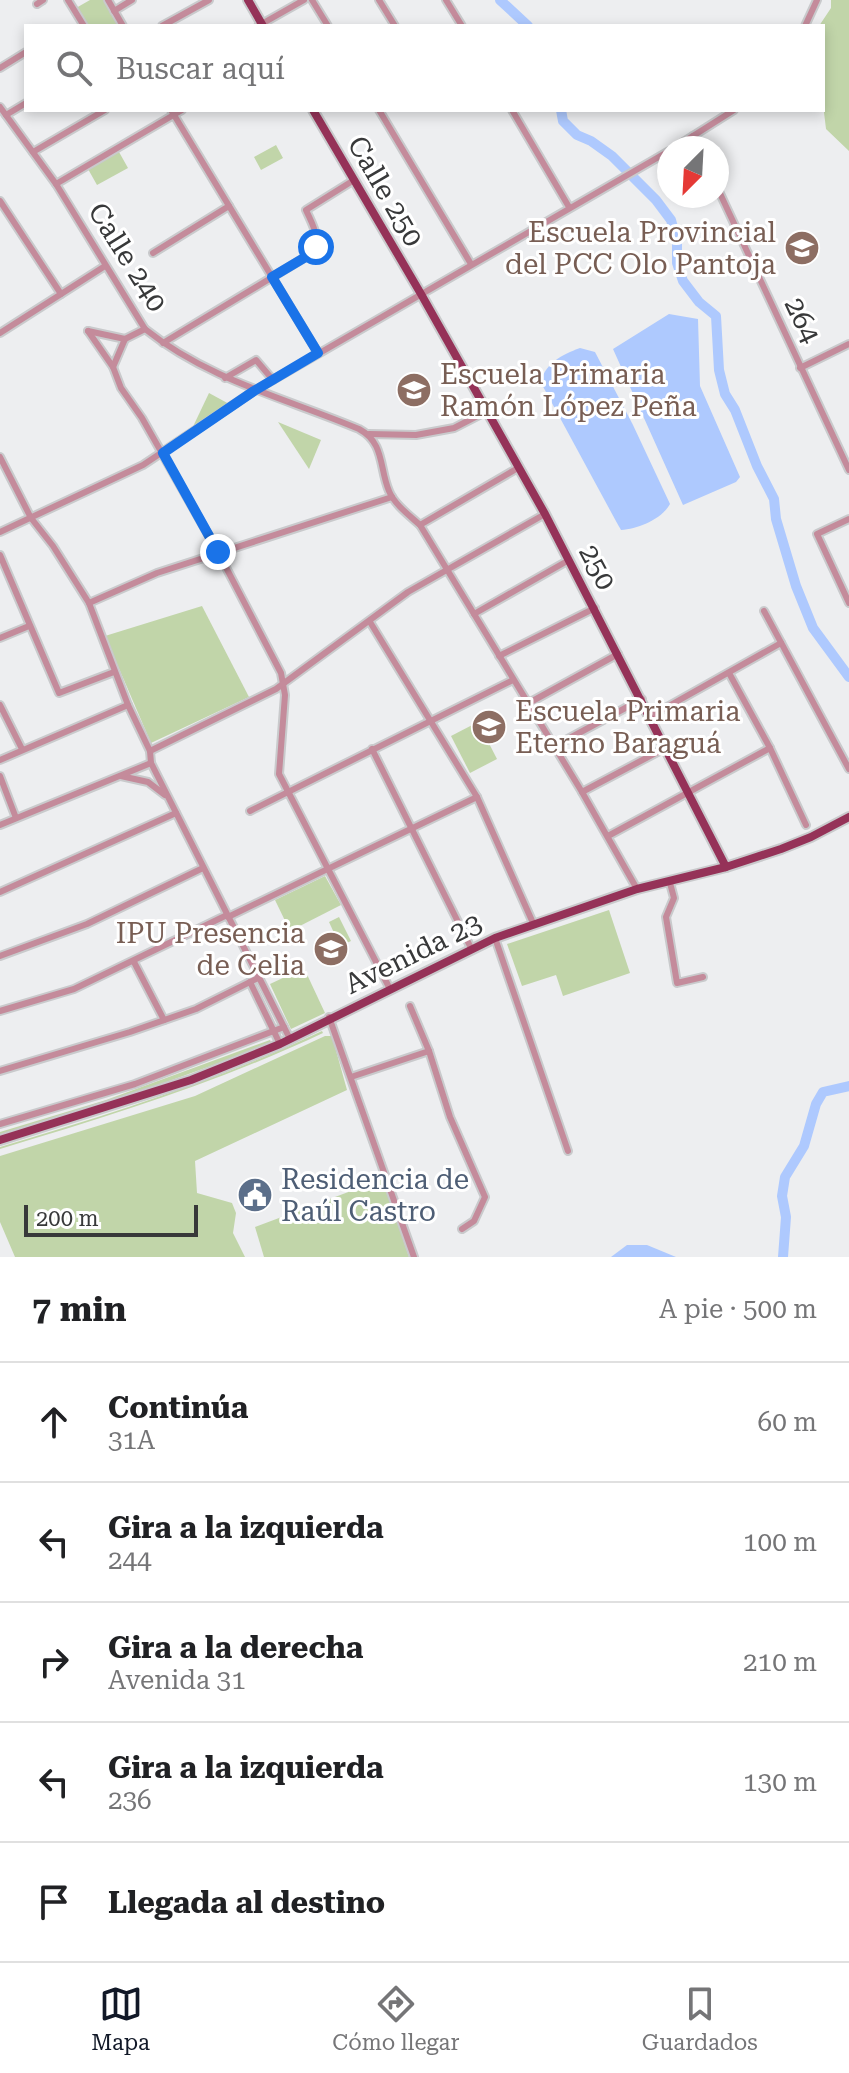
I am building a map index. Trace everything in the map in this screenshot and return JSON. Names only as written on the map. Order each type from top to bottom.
[{"type":"main road","points":[[248,0],[260,24]]},
{"type":"main road","name":"Calle 250","points":[[314,112],[421,294]]},
{"type":"main road","name":"250","points":[[421,294],[545,514],[726,867]]},
{"type":"main road","name":"Avenida 23","points":[[0,1140],[191,1080],[280,1044],[471,948],[533,923],[637,889],[726,867],[811,837],[849,817]]},
{"type":"street","points":[[68,0],[82,23]]},
{"type":"street","points":[[108,0],[122,24]]},
{"type":"street","points":[[114,11],[132,0]]},
{"type":"street","points":[[166,24],[209,0]]},
{"type":"street","points":[[263,24],[304,0]]},
{"type":"street","points":[[312,0],[327,24]]},
{"type":"street","points":[[379,0],[394,24]]},
{"type":"street","points":[[446,0],[461,24]]},
{"type":"street","points":[[806,24],[817,0]]},
{"type":"street","points":[[0,68],[24,53]]},
{"type":"street","points":[[6,115],[24,104]]},
{"type":"street","name":"Calle 240","points":[[0,107],[56,184],[145,329],[163,343],[225,378],[369,434]]},
{"type":"street","points":[[33,152],[102,112]]},
{"type":"street","points":[[56,184],[172,112],[318,353]]},
{"type":"street","points":[[380,112],[471,264]]},
{"type":"street","points":[[513,112],[569,207]]},
{"type":"street","points":[[693,136],[731,112]]},
{"type":"street","points":[[0,532],[163,453],[254,391],[657,157]]},
{"type":"street","points":[[163,343],[309,255],[316,247],[316,230],[306,210],[354,180]]},
{"type":"street","points":[[0,201],[61,294]]},
{"type":"street","points":[[153,253],[229,206]]},
{"type":"street","name":"264","points":[[727,208],[849,470]]},
{"type":"street","points":[[0,333],[105,266]]},
{"type":"street","points":[[145,329],[125,339],[88,331],[113,367],[121,388],[163,453],[285,683],[279,774],[390,989]]},
{"type":"street","points":[[113,367],[125,339]]},
{"type":"street","points":[[800,368],[849,344]]},
{"type":"street","points":[[225,378],[256,360],[273,380]]},
{"type":"street","points":[[369,434],[416,435],[454,428],[487,411]]},
{"type":"street","points":[[369,434],[380,452],[392,497],[420,525],[582,792],[637,889]]},
{"type":"street","points":[[0,457],[31,518],[89,603],[114,672],[150,751],[151,763],[290,1039]]},
{"type":"street","points":[[420,525],[518,468]]},
{"type":"street","points":[[89,603],[157,573],[392,497]]},
{"type":"street","points":[[150,751],[285,683],[408,592],[545,514]]},
{"type":"street","points":[[849,519],[817,534],[849,603]]},
{"type":"street","points":[[0,555],[59,693],[114,672]]},
{"type":"street","points":[[474,614],[569,560]]},
{"type":"street","points":[[499,656],[595,608]]},
{"type":"street","points":[[764,611],[849,769]]},
{"type":"street","points":[[370,622],[477,797],[533,923]]},
{"type":"street","points":[[0,638],[29,626]]},
{"type":"street","points":[[651,716],[781,643]]},
{"type":"street","points":[[527,704],[618,654]]},
{"type":"street","points":[[729,673],[770,748],[806,825]]},
{"type":"street","points":[[250,811],[513,680]]},
{"type":"street","points":[[553,747],[642,699]]},
{"type":"street","points":[[0,705],[22,749]]},
{"type":"street","points":[[0,760],[128,705]]},
{"type":"street","points":[[582,792],[667,747]]},
{"type":"street","points":[[608,836],[770,748]]},
{"type":"street","points":[[372,749],[471,948]]},
{"type":"street","points":[[0,825],[151,763]]},
{"type":"street","points":[[117,775],[148,782],[168,797]]},
{"type":"street","points":[[0,776],[16,818]]},
{"type":"street","points":[[0,1011],[74,989],[477,797]]},
{"type":"street","points":[[0,892],[176,813]]},
{"type":"street","points":[[0,956],[97,920],[203,868]]},
{"type":"street","points":[[670,883],[674,898],[666,917],[677,983],[703,977]]},
{"type":"street","points":[[495,938],[568,1151]]},
{"type":"street","points":[[134,962],[164,1020]]},
{"type":"street","points":[[0,1071],[196,1009],[258,978]]},
{"type":"street","points":[[250,982],[280,1044]]},
{"type":"street","points":[[410,1006],[429,1051],[450,1117],[485,1197],[474,1221],[462,1229]]},
{"type":"street","points":[[329,1017],[414,1257]]},
{"type":"street","points":[[0,1124],[135,1084],[284,1027]]},
{"type":"street","points":[[351,1077],[429,1051]]},
{"type":"green space","points":[[90,0],[104,0],[117,24],[86,24],[76,8]]},
{"type":"green space","points":[[831,0],[849,0],[849,151],[826,129],[825,24],[820,24],[831,8]]},
{"type":"green space","points":[[276,145],[283,158],[261,170],[254,157]]},
{"type":"green space","points":[[119,152],[128,168],[97,185],[88,169]]},
{"type":"green space","points":[[209,393],[231,405],[189,435]]},
{"type":"green space","points":[[278,422],[321,440],[309,469]]},
{"type":"green space","points":[[202,606],[249,697],[151,743],[105,636]]},
{"type":"green space","points":[[478,722],[497,759],[470,773],[451,736]]},
{"type":"green space","points":[[325,876],[341,905],[290,931],[275,900]]},
{"type":"green space","points":[[609,910],[630,973],[563,996],[556,975],[522,986],[507,944]]},
{"type":"green space","points":[[339,917],[351,941],[340,946],[329,922]]},
{"type":"green space","points":[[304,968],[325,1013],[291,1029],[270,984]]},
{"type":"green space","points":[[322,1031],[284,1051],[204,1083],[0,1149],[204,1081]]},
{"type":"green space","points":[[325,1036],[332,1036],[347,1090],[195,1161],[197,1193],[232,1203],[236,1213],[233,1233],[245,1257],[15,1257],[0,1222],[0,1156],[195,1096]]},
{"type":"green space","points":[[270,1040],[272,1044],[108,1103],[0,1136],[0,1132],[106,1100]]},
{"type":"green space","points":[[383,1179],[409,1257],[264,1257],[255,1227]]},
{"type":"water","points":[[669,314],[698,319],[700,386],[740,477],[736,482],[683,505],[613,349]]},
{"type":"water","points":[[580,348],[595,352],[670,504],[655,519],[635,528],[621,530],[540,381],[556,360]]},
{"type":"water","points":[[627,1245],[647,1245],[676,1257],[611,1257]]},
{"type":"waterway","points":[[500,0],[526,24]]},
{"type":"waterway","points":[[561,112],[563,121],[577,135],[612,156],[656,200],[671,220],[677,242],[677,263],[683,281],[699,302],[716,316],[719,370],[725,394],[774,499],[776,519],[796,586],[813,628],[849,677]]},
{"type":"waterway","points":[[783,1257],[786,1217],[782,1196],[785,1177],[804,1146],[816,1104],[823,1092],[849,1086]]},
{"type":"place","name":"Escuela Provincial del PCC Olo Pantoja","points":[[802,248]]},
{"type":"place","name":"Escuela Primaria Ramón López Peña","points":[[414,390]]},
{"type":"place","name":"Escuela Primaria Eterno Baraguá","points":[[489,727]]},
{"type":"place","name":"IPU Presencia de Celia","points":[[331,949]]},
{"type":"place","name":"Residencia de Raúl Castro","points":[[255,1195]]},
{"type":"route","points":[[218,552],[163,453],[254,391],[318,353],[272,277],[309,255],[316,247]]}]
